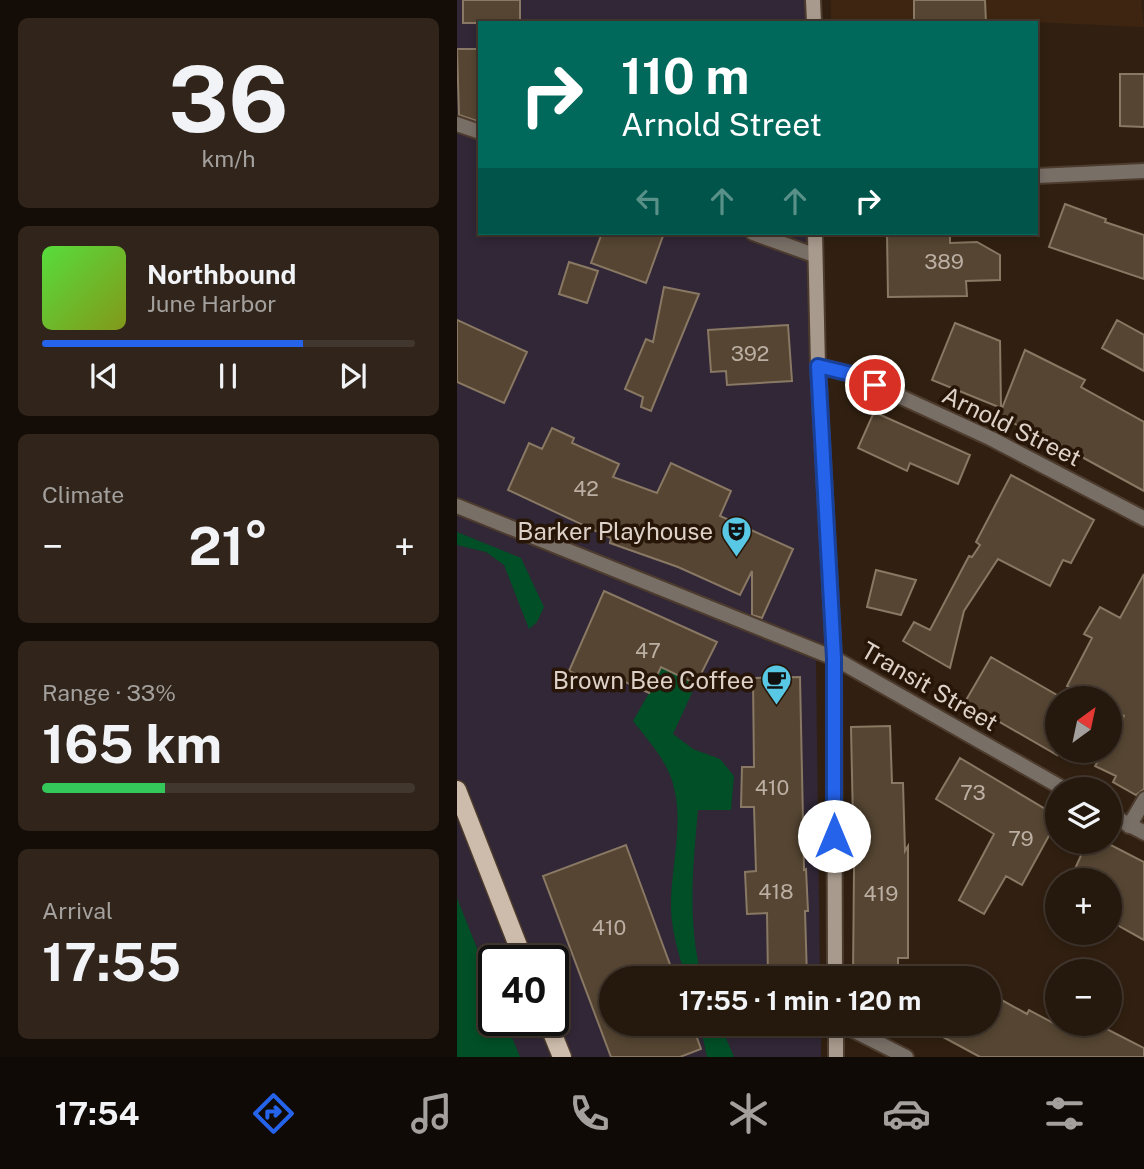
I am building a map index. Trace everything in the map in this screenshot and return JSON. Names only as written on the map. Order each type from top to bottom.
[{"type":"main road","points":[[457,790],[518,945]]},
{"type":"main road","points":[[553,1036],[561,1057]]},
{"type":"street","points":[[813,0],[814,21]]},
{"type":"street","points":[[457,124],[478,131]]},
{"type":"street","points":[[1038,176],[1144,171]]},
{"type":"street","points":[[759,235],[814,254]]},
{"type":"street","points":[[815,235],[818,366],[834,658],[835,966]]},
{"type":"street","name":"Arnold Street","points":[[818,366],[851,374],[992,439],[1144,519]]},
{"type":"street","name":"Transit Street","points":[[457,506],[834,658],[1045,778]]},
{"type":"street","points":[[1129,826],[1144,799]]},
{"type":"street","points":[[1122,822],[1144,834]]},
{"type":"street","points":[[836,1036],[836,1057]]},
{"type":"street","points":[[865,1036],[906,1057]]},
{"type":"shaded area","points":[[457,0],[808,0],[808,21],[478,21],[478,235],[811,235],[814,445],[819,446],[827,662],[816,661],[820,966],[599,966],[599,1036],[821,1036],[821,1057],[457,1057]]},
{"type":"shaded area","points":[[831,0],[1141,0],[1144,27],[1038,21],[831,21]]},
{"type":"green space","points":[[457,532],[521,558],[544,607],[537,622],[529,629],[504,565],[486,552],[457,545]]},
{"type":"green space","points":[[672,644],[674,673],[696,684],[673,734],[693,749],[720,759],[734,776],[731,810],[698,810],[693,916],[699,966],[682,966],[673,927],[671,892],[678,825],[675,792],[663,761],[633,721]]},
{"type":"green space","points":[[457,898],[478,951],[478,1036],[511,1036],[520,1057],[457,1057]]},
{"type":"green space","points":[[703,1036],[725,1036],[734,1057],[707,1057]]},
{"type":"building","points":[[463,0],[520,0],[520,21],[463,23]]},
{"type":"building","points":[[914,0],[985,0],[986,21],[914,21]]},
{"type":"building","points":[[457,49],[478,49],[478,121],[459,115]]},
{"type":"building","points":[[1120,74],[1144,74],[1144,127],[1120,126]]},
{"type":"building","points":[[1065,204],[1106,219],[1105,222],[1144,235],[1144,279],[1049,247]]},
{"type":"building","points":[[601,235],[663,235],[646,283],[591,263]]},
{"type":"building","points":[[887,235],[950,235],[950,243],[977,242],[1000,255],[1000,280],[966,281],[967,296],[888,297]]},
{"type":"building","points":[[569,262],[598,271],[587,303],[559,294]]},
{"type":"building","points":[[664,287],[699,294],[651,411],[641,407],[643,397],[625,389],[646,339],[653,342]]},
{"type":"building","points":[[457,320],[527,352],[504,403],[457,382]]},
{"type":"building","points":[[1117,320],[1144,335],[1144,371],[1102,348]]},
{"type":"building","points":[[955,323],[1000,341],[1001,408],[932,380]]},
{"type":"building","points":[[788,325],[792,381],[727,385],[726,371],[711,372],[708,330]]},
{"type":"building","points":[[1025,350],[1085,380],[1081,387],[1144,422],[1144,491],[1038,433],[1037,435],[999,416]]},
{"type":"building","points":[[874,412],[970,455],[958,484],[910,463],[907,471],[858,448]]},
{"type":"building","points":[[552,428],[574,438],[572,443],[619,464],[613,477],[657,493],[671,463],[731,491],[720,516],[793,549],[762,618],[752,615],[752,571],[740,595],[678,567],[610,543],[611,538],[508,490],[529,443],[542,449]]},
{"type":"building","points":[[1011,475],[1094,520],[1071,563],[1063,560],[1050,586],[998,559],[964,611],[950,668],[903,641],[914,622],[930,630],[969,556],[972,557],[980,545],[976,542]]},
{"type":"building","points":[[876,570],[916,580],[901,615],[867,607]]},
{"type":"building","points":[[1144,574],[1144,789],[1136,795],[1122,787],[1122,777],[1116,777],[1095,766],[1097,763],[1122,763],[1122,686],[1067,686],[1092,638],[1084,634],[1100,607],[1120,618]]},
{"type":"building","points":[[604,591],[717,642],[696,684],[661,667],[649,693],[608,674],[603,686],[569,671]]},
{"type":"building","points":[[991,657],[1045,688],[1045,748],[965,702]]},
{"type":"building","points":[[800,677],[804,870],[806,869],[808,911],[805,911],[807,966],[768,966],[767,913],[747,914],[745,872],[756,871],[754,807],[741,807],[742,767],[754,767],[753,678]]},
{"type":"building","points":[[890,726],[892,783],[903,783],[905,851],[908,846],[908,958],[898,958],[898,966],[853,966],[851,727]]},
{"type":"building","points":[[960,758],[1045,809],[1045,843],[1022,885],[1006,876],[984,914],[959,900],[994,834],[936,799]]},
{"type":"building","points":[[626,845],[671,966],[599,966],[599,1025],[569,945],[543,876]]},
{"type":"building","points":[[1122,851],[1144,862],[1144,940],[1122,928],[1122,868],[1075,868],[1082,854],[1122,854]]},
{"type":"building","points":[[1001,1000],[1027,1014],[1029,1010],[1045,1019],[1045,1036],[1120,1036],[1144,1048],[1144,1057],[980,1057],[941,1036],[1001,1036]]},
{"type":"building","points":[[603,1036],[696,1036],[701,1049],[680,1057],[611,1057]]},
{"type":"place","name":"Barker Playhouse","points":[[736,558]]},
{"type":"place","name":"Brown Bee Coffee","points":[[777,707]]},
{"type":"route","points":[[834,836],[834,658],[818,366],[851,374],[875,385]]}]
